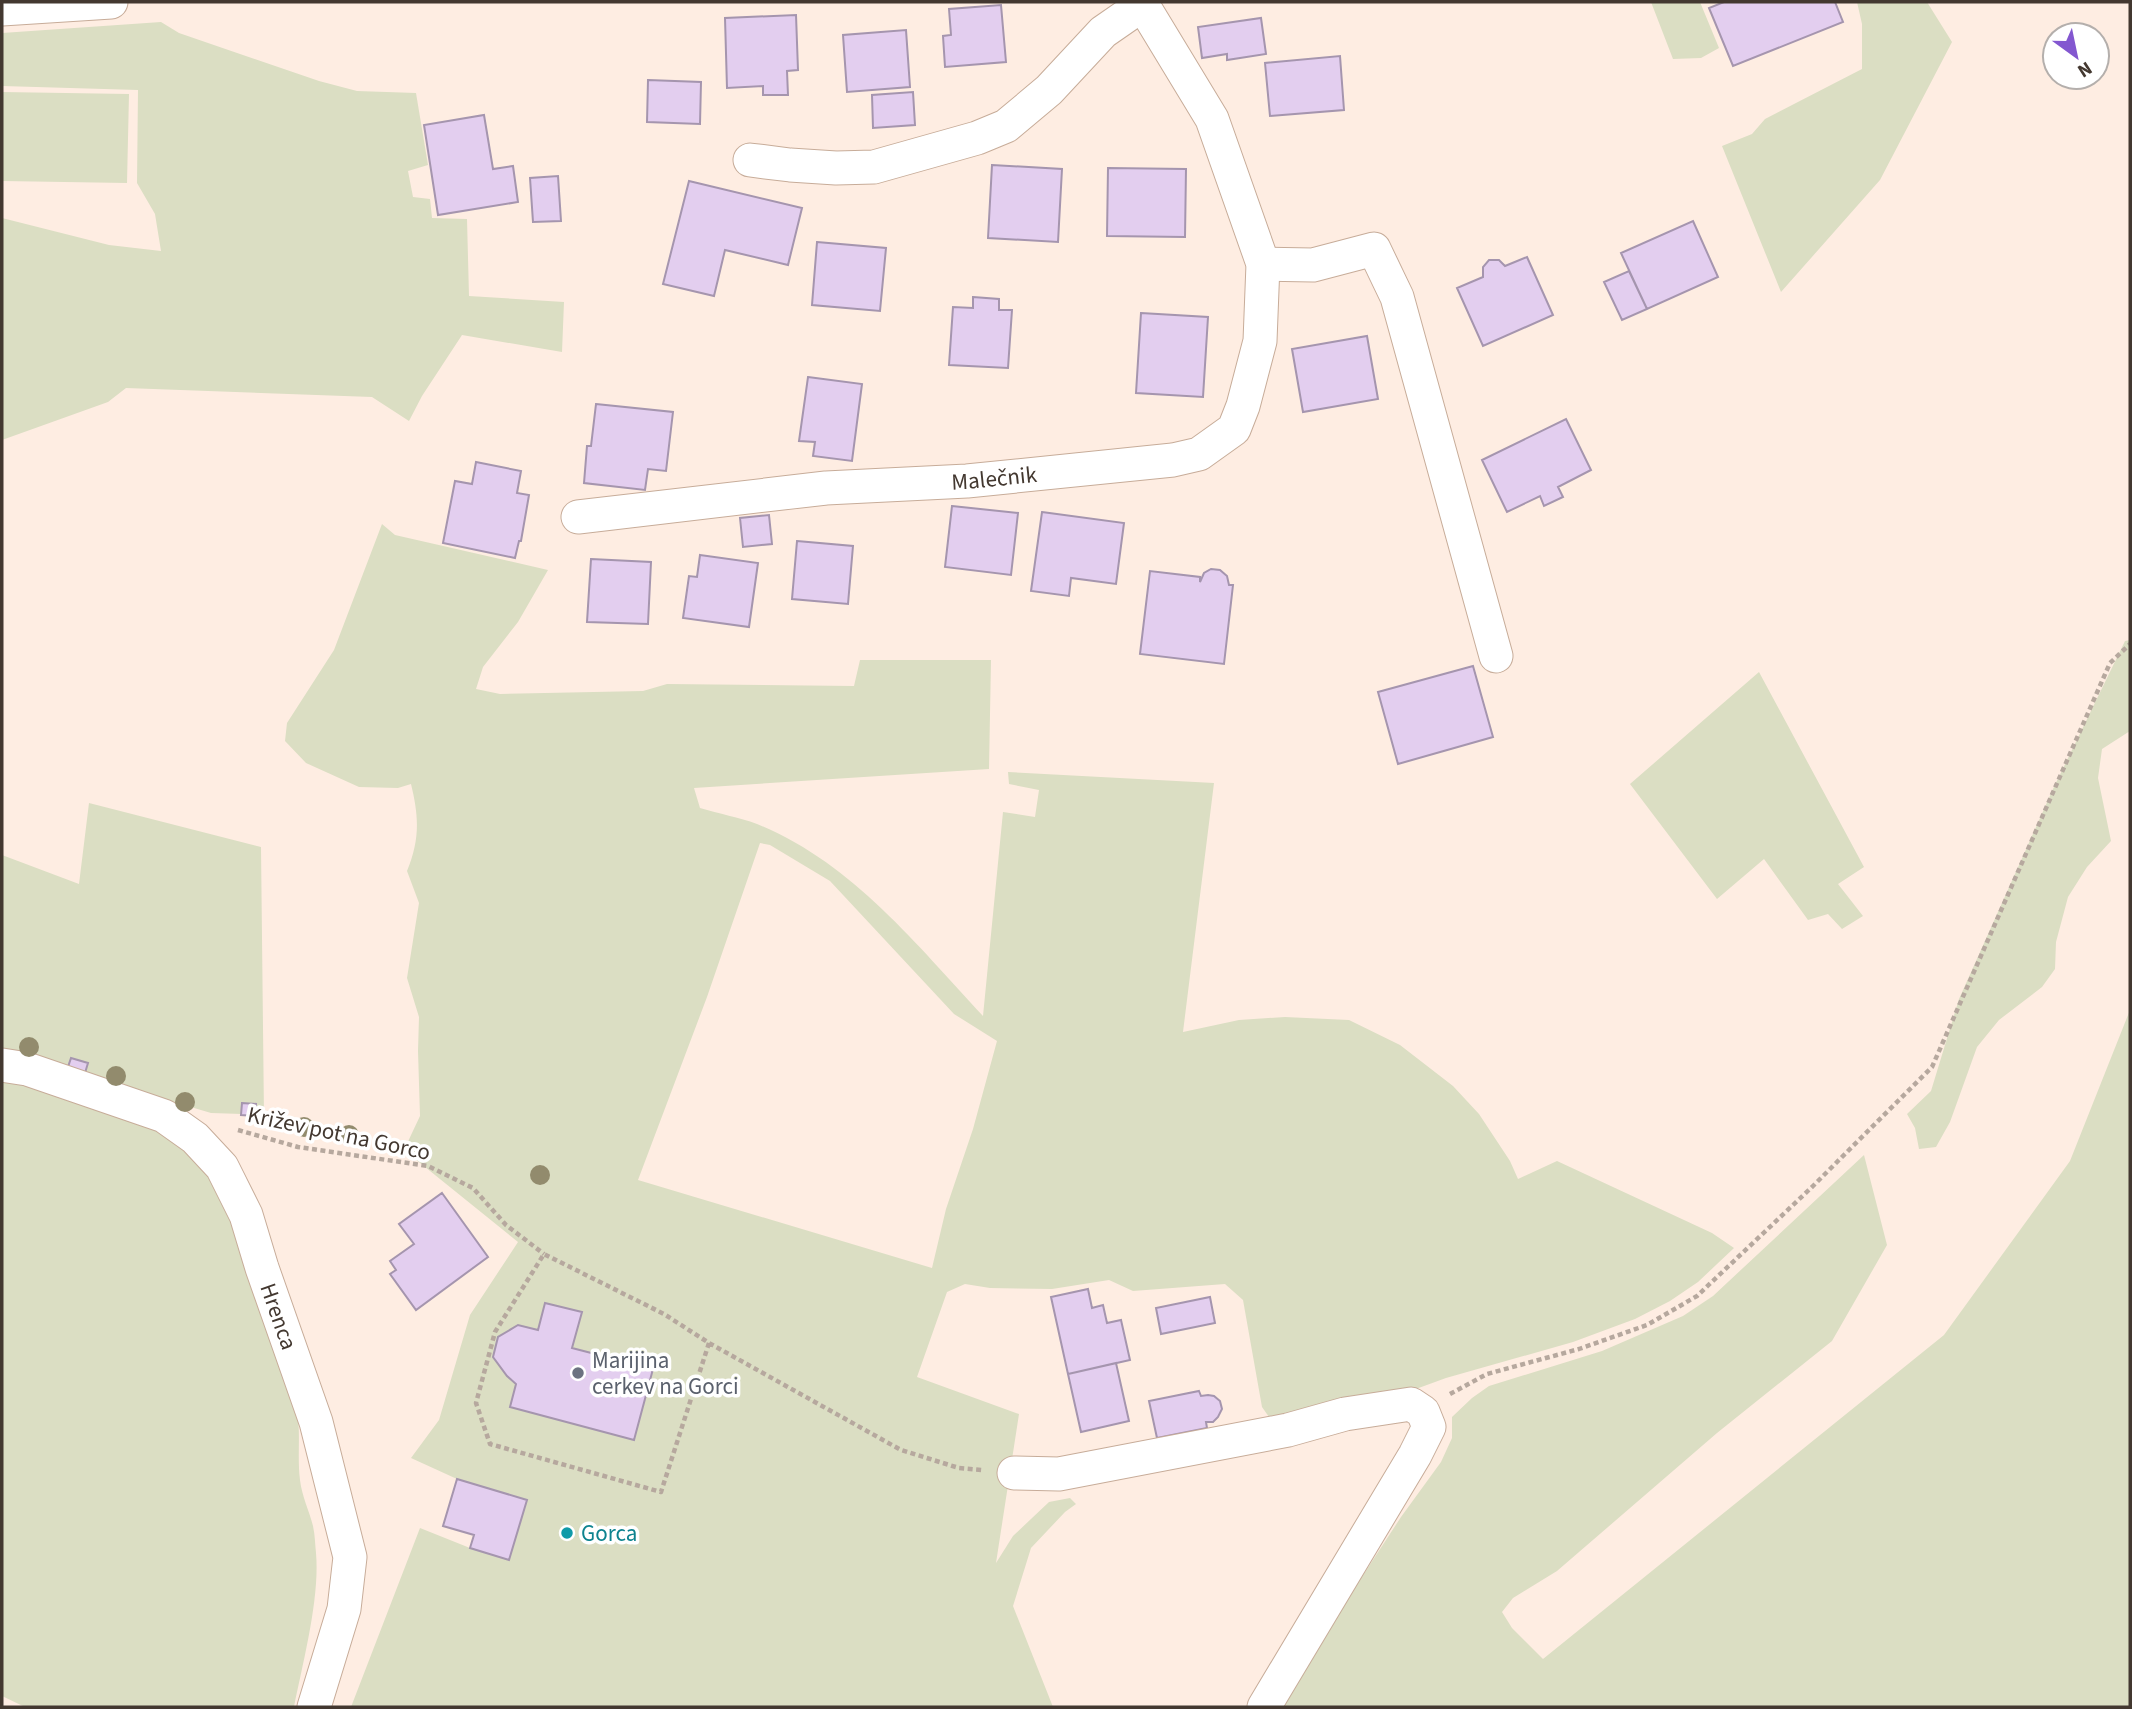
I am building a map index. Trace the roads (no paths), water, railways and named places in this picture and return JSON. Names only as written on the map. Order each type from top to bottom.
[{"type":"street","points":[[2,9],[111,2]]},
{"type":"street","name":"Malečnik","points":[[578,517],[826,488],[967,481],[1173,460],[1199,454],[1234,429],[1261,341],[1263,264],[1212,119],[1142,3],[1102,32],[1049,90],[1006,126],[977,138],[874,167],[836,168],[750,160]]},
{"type":"street","points":[[1263,264],[1313,265],[1374,249],[1396,297],[1496,656]]},
{"type":"street","name":"Hrenca","points":[[2,1065],[27,1069],[164,1116],[195,1138],[222,1167],[246,1215],[316,1422],[350,1557],[344,1609],[314,1707]]},
{"type":"street","points":[[1014,1473],[1059,1474],[1288,1430],[1345,1414],[1411,1405],[1423,1412],[1429,1427],[1415,1455],[1264,1707]]},
{"type":"place","name":"Marijina cerkev na Gorci","points":[[578,1373]]},
{"type":"place","name":"Gorca","points":[[567,1533]]}]
